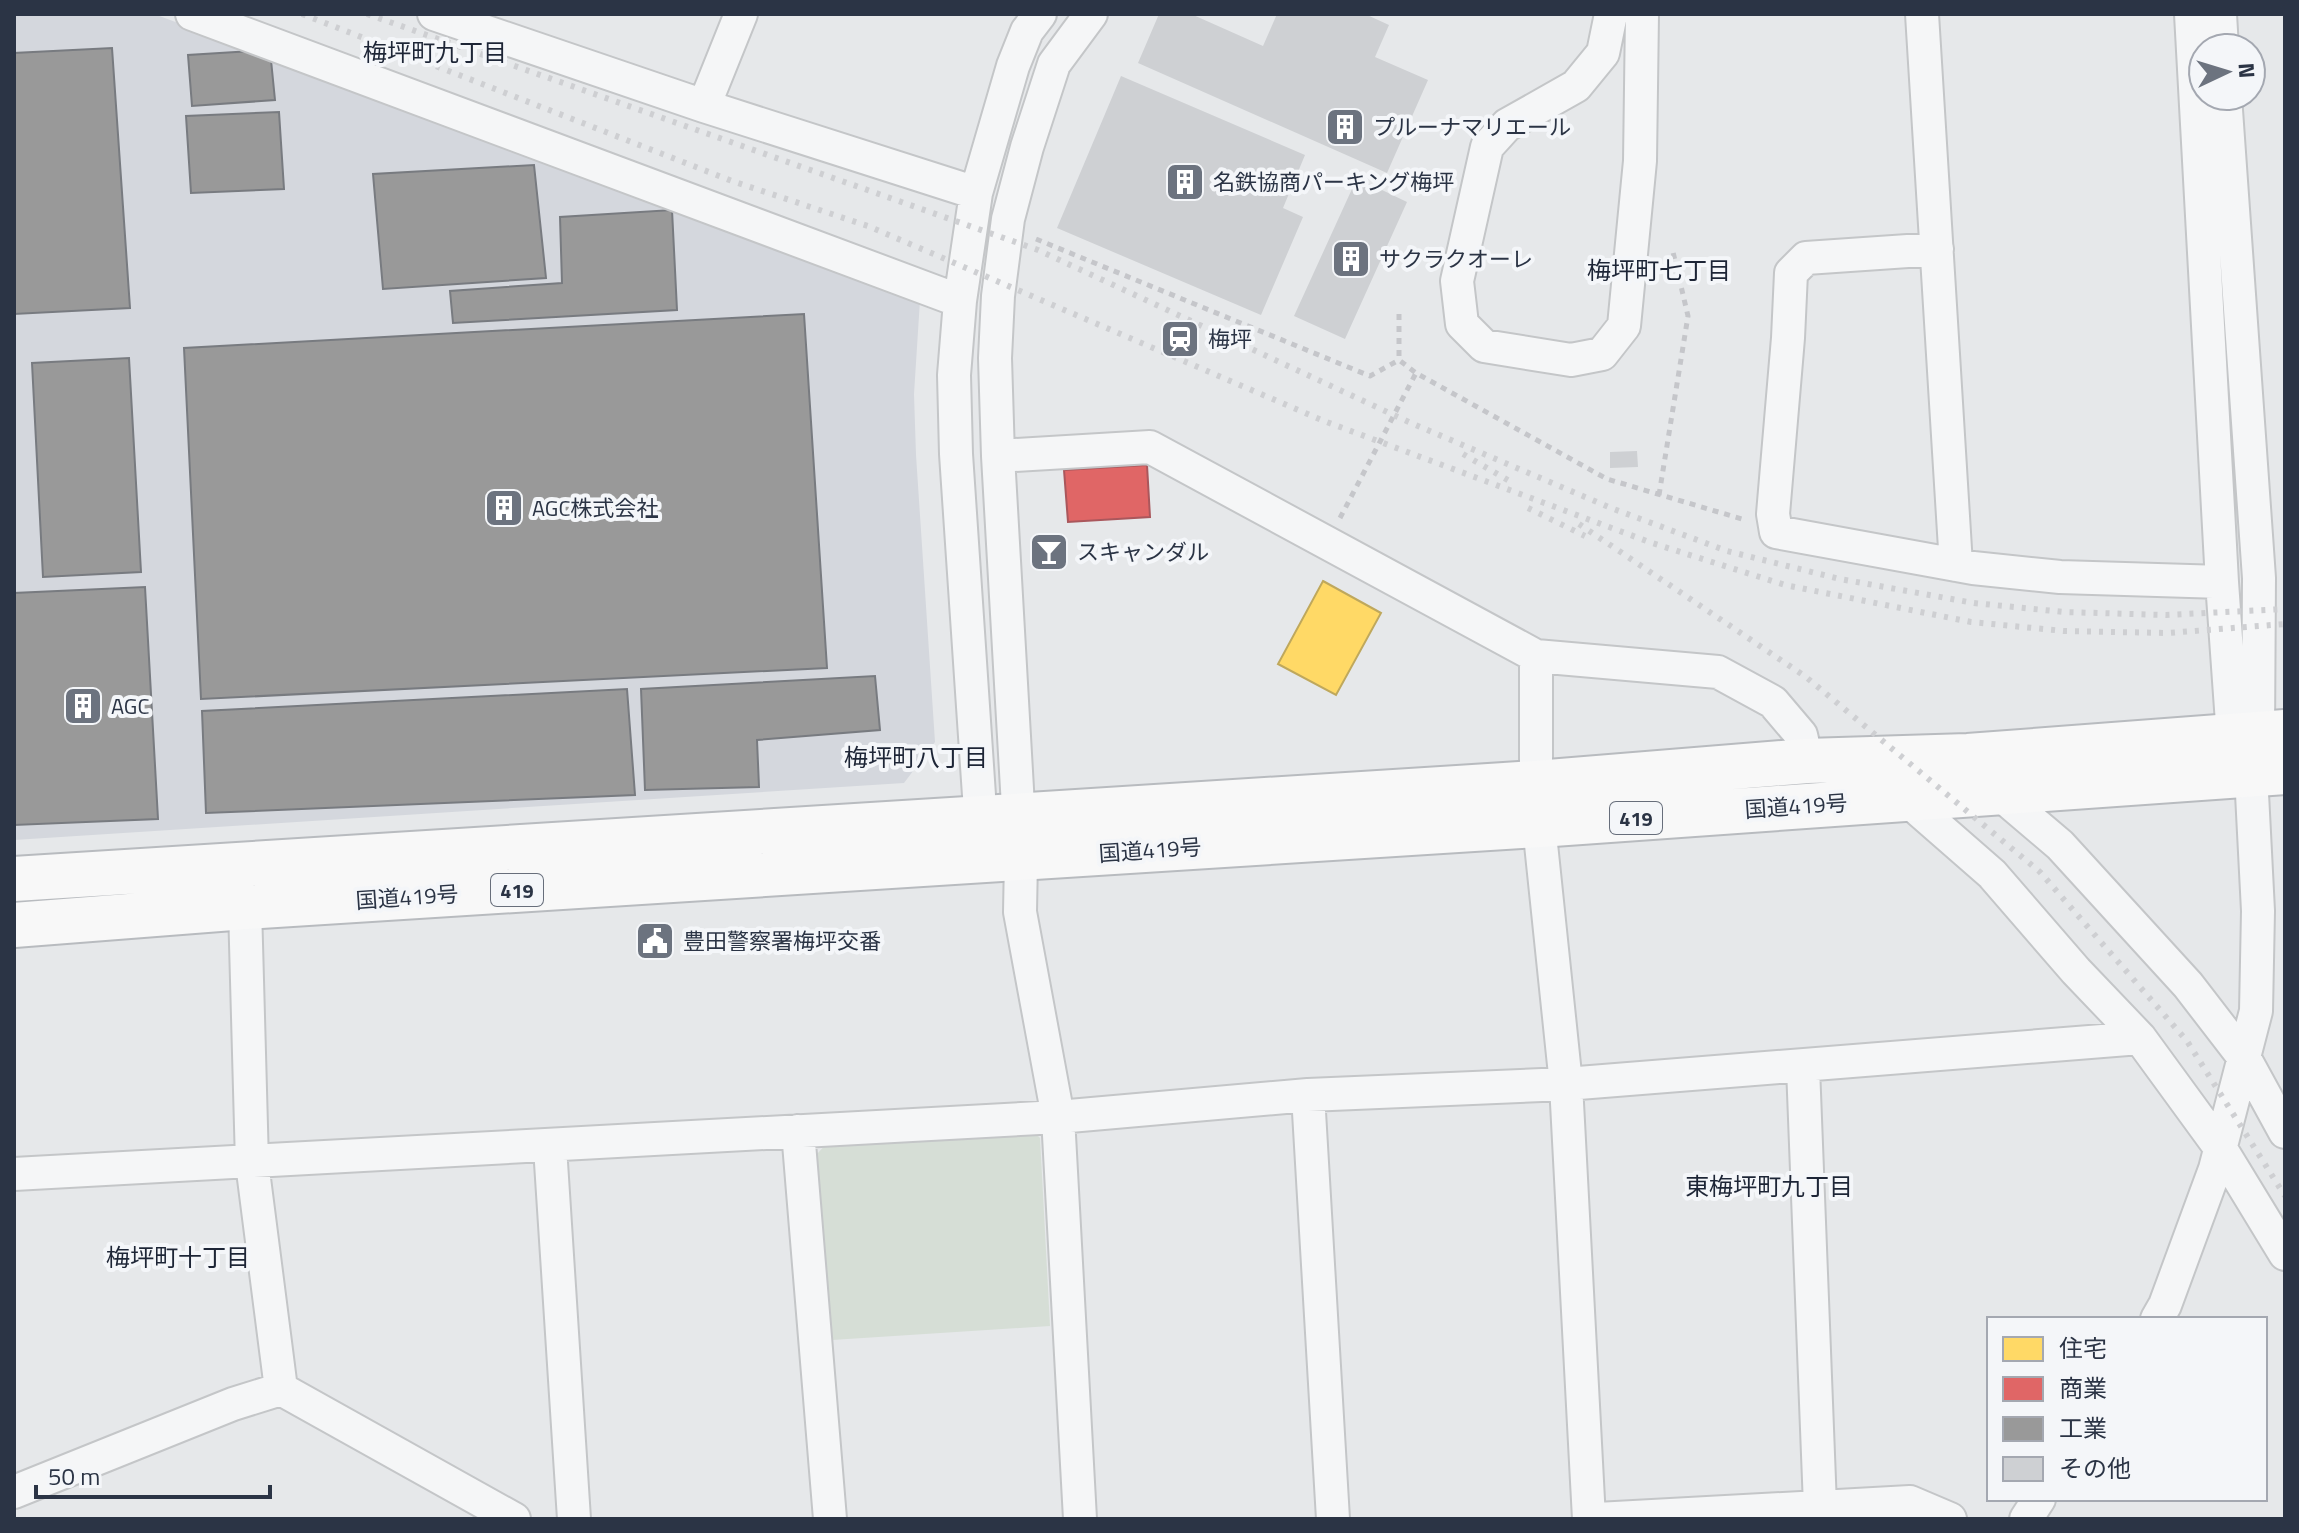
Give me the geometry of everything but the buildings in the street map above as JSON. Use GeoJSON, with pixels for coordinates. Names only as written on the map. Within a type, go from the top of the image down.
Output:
{"type":"FeatureCollection","features":[{"type":"Feature","properties":{"kind":"highway","name":"国道419号"},"geometry":{"type":"LineString","coordinates":[[14,879],[1536,783],[1807,761],[2262,750]]}},
{"type":"Feature","properties":{"kind":"highway","name":"国道419号"},"geometry":{"type":"LineString","coordinates":[[14,925],[245,907],[2000,794],[2262,750]]}},
{"type":"Feature","properties":{"kind":"street"},"geometry":{"type":"LineString","coordinates":[[192,14],[960,301]]}},
{"type":"Feature","properties":{"kind":"street"},"geometry":{"type":"LineString","coordinates":[[434,14],[704,106],[976,193]]}},
{"type":"Feature","properties":{"kind":"street"},"geometry":{"type":"LineString","coordinates":[[704,106],[741,14]]}},
{"type":"Feature","properties":{"kind":"street"},"geometry":{"type":"LineString","coordinates":[[1040,14],[1027,31],[1013,66],[976,193],[960,301],[954,375],[956,454],[1003,860],[1020,912],[1058,1117],[1080,1519]]}},
{"type":"Feature","properties":{"kind":"street"},"geometry":{"type":"LineString","coordinates":[[999,817],[995,358],[998,296],[1008,219],[1054,64],[1091,14]]}},
{"type":"Feature","properties":{"kind":"street"},"geometry":{"type":"LineString","coordinates":[[1611,14],[1603,53],[1576,86],[1507,125],[1487,147],[1457,281],[1462,324],[1484,346],[1571,360],[1602,354],[1624,326],[1640,161],[1642,14]]}},
{"type":"Feature","properties":{"kind":"street"},"geometry":{"type":"LineString","coordinates":[[1922,14],[1956,565]]}},
{"type":"Feature","properties":{"kind":"street"},"geometry":{"type":"LineString","coordinates":[[2191,14],[2222,582],[2262,750]]}},
{"type":"Feature","properties":{"kind":"street"},"geometry":{"type":"LineString","coordinates":[[2158,1317],[2221,1149],[2256,1011],[2272,911],[2262,750],[2272,576],[2227,112]]}},
{"type":"Feature","properties":{"kind":"street"},"geometry":{"type":"LineString","coordinates":[[1937,249],[1806,258],[1791,273],[1773,514],[1776,532],[1956,565],[2060,577],[2222,582]]}},
{"type":"Feature","properties":{"kind":"street"},"geometry":{"type":"LineString","coordinates":[[998,456],[1150,447],[1536,656],[1718,672],[1773,702],[1801,735],[1807,761]]}},
{"type":"Feature","properties":{"kind":"street"},"geometry":{"type":"LineString","coordinates":[[1536,656],[1536,783]]}},
{"type":"Feature","properties":{"kind":"street"},"geometry":{"type":"LineString","coordinates":[[2000,794],[2060,845],[2188,985],[2245,1059],[2285,1132]]}},
{"type":"Feature","properties":{"kind":"street"},"geometry":{"type":"LineString","coordinates":[[1905,798],[1992,874],[2076,971],[2140,1038],[2221,1149],[2285,1254]]}},
{"type":"Feature","properties":{"kind":"street"},"geometry":{"type":"LineString","coordinates":[[1539,825],[1566,1084],[1589,1519]]}},
{"type":"Feature","properties":{"kind":"street"},"geometry":{"type":"LineString","coordinates":[[245,907],[252,1163],[281,1389]]}},
{"type":"Feature","properties":{"kind":"street"},"geometry":{"type":"LineString","coordinates":[[14,1174],[1058,1117],[1308,1095],[1566,1084],[1803,1067],[2140,1038]]}},
{"type":"Feature","properties":{"kind":"street"},"geometry":{"type":"LineString","coordinates":[[1803,1067],[1820,1506]]}},
{"type":"Feature","properties":{"kind":"street"},"geometry":{"type":"LineString","coordinates":[[1308,1095],[1333,1519]]}},
{"type":"Feature","properties":{"kind":"street"},"geometry":{"type":"LineString","coordinates":[[798,1131],[830,1519]]}},
{"type":"Feature","properties":{"kind":"street"},"geometry":{"type":"LineString","coordinates":[[550,1147],[574,1519]]}},
{"type":"Feature","properties":{"kind":"street"},"geometry":{"type":"LineString","coordinates":[[14,1492],[233,1404],[281,1389],[514,1519]]}},
{"type":"Feature","properties":{"kind":"street"},"geometry":{"type":"LineString","coordinates":[[2026,1519],[2038,1501]]}},
{"type":"Feature","properties":{"kind":"street"},"geometry":{"type":"LineString","coordinates":[[1597,1519],[1910,1502],[1950,1519]]}},
{"type":"Feature","properties":{"kind":"path"},"geometry":{"type":"LineString","coordinates":[[1030,236],[1370,376],[1399,360]]}},
{"type":"Feature","properties":{"kind":"path"},"geometry":{"type":"LineString","coordinates":[[1659,495],[1688,316],[1673,252]]}},
{"type":"Feature","properties":{"kind":"path"},"geometry":{"type":"LineString","coordinates":[[1399,314],[1399,360]]}},
{"type":"Feature","properties":{"kind":"path"},"geometry":{"type":"LineString","coordinates":[[1399,360],[1416,373],[1607,479],[1735,518],[1775,524]]}},
{"type":"Feature","properties":{"kind":"path"},"geometry":{"type":"LineString","coordinates":[[1327,543],[1416,373]]}},
{"type":"Feature","properties":{"kind":"shaded area"},"geometry":{"type":"Polygon","coordinates":[[[14,14],[154,14],[920,300],[914,394],[916,455],[935,742],[904,783],[14,840],[14,14]]]}},
{"type":"Feature","properties":{"kind":"shaded area"},"geometry":{"type":"Polygon","coordinates":[[[1031,1129],[1040,1138],[1050,1326],[832,1340],[817,1154],[829,1141],[1031,1129]]]}},
{"type":"Feature","properties":{"kind":"railway"},"geometry":{"type":"LineString","coordinates":[[302,14],[732,181],[868,226],[1324,421],[1652,543],[1785,585],[1971,622],[2064,631],[2168,633],[2285,624]]}},
{"type":"Feature","properties":{"kind":"railway"},"geometry":{"type":"LineString","coordinates":[[367,14],[1038,250],[1411,423],[1611,508],[1727,551],[1840,579],[1974,603],[2064,612],[2166,615],[2285,609]]}},
{"type":"Feature","properties":{"kind":"railway"},"geometry":{"type":"LineString","coordinates":[[1463,454],[1511,482]]}},
{"type":"Feature","properties":{"kind":"railway"},"geometry":{"type":"LineString","coordinates":[[1528,508],[1585,536]]}},
{"type":"Feature","properties":{"kind":"railway"},"geometry":{"type":"LineString","coordinates":[[1579,524],[1806,677],[2040,872],[2187,1041],[2285,1196]]}},
{"type":"Feature","properties":{"kind":"place","name":"プルーナマリエール"},"geometry":{"type":"Point","coordinates":[1345,127]}},
{"type":"Feature","properties":{"kind":"place","name":"名鉄協商パーキング梅坪"},"geometry":{"type":"Point","coordinates":[1185,182]}},
{"type":"Feature","properties":{"kind":"place","name":"サクラクオーレ"},"geometry":{"type":"Point","coordinates":[1351,259]}},
{"type":"Feature","properties":{"kind":"place","name":"梅坪"},"geometry":{"type":"Point","coordinates":[1180,339]}},
{"type":"Feature","properties":{"kind":"place","name":"AGC株式会社"},"geometry":{"type":"Point","coordinates":[504,508]}},
{"type":"Feature","properties":{"kind":"place","name":"スキャンダル"},"geometry":{"type":"Point","coordinates":[1049,552]}},
{"type":"Feature","properties":{"kind":"place","name":"AGC"},"geometry":{"type":"Point","coordinates":[83,706]}},
{"type":"Feature","properties":{"kind":"place","name":"豊田警察署梅坪交番"},"geometry":{"type":"Point","coordinates":[655,941]}},
{"type":"Feature","properties":{"kind":"district","name":"梅坪町九丁目"},"geometry":{"type":"Point","coordinates":[435,52]}},
{"type":"Feature","properties":{"kind":"district","name":"梅坪町七丁目"},"geometry":{"type":"Point","coordinates":[1659,270]}},
{"type":"Feature","properties":{"kind":"district","name":"梅坪町八丁目"},"geometry":{"type":"Point","coordinates":[916,757]}},
{"type":"Feature","properties":{"kind":"district","name":"東梅坪町九丁目"},"geometry":{"type":"Point","coordinates":[1769,1186]}},
{"type":"Feature","properties":{"kind":"district","name":"梅坪町十丁目"},"geometry":{"type":"Point","coordinates":[178,1257]}}]}
